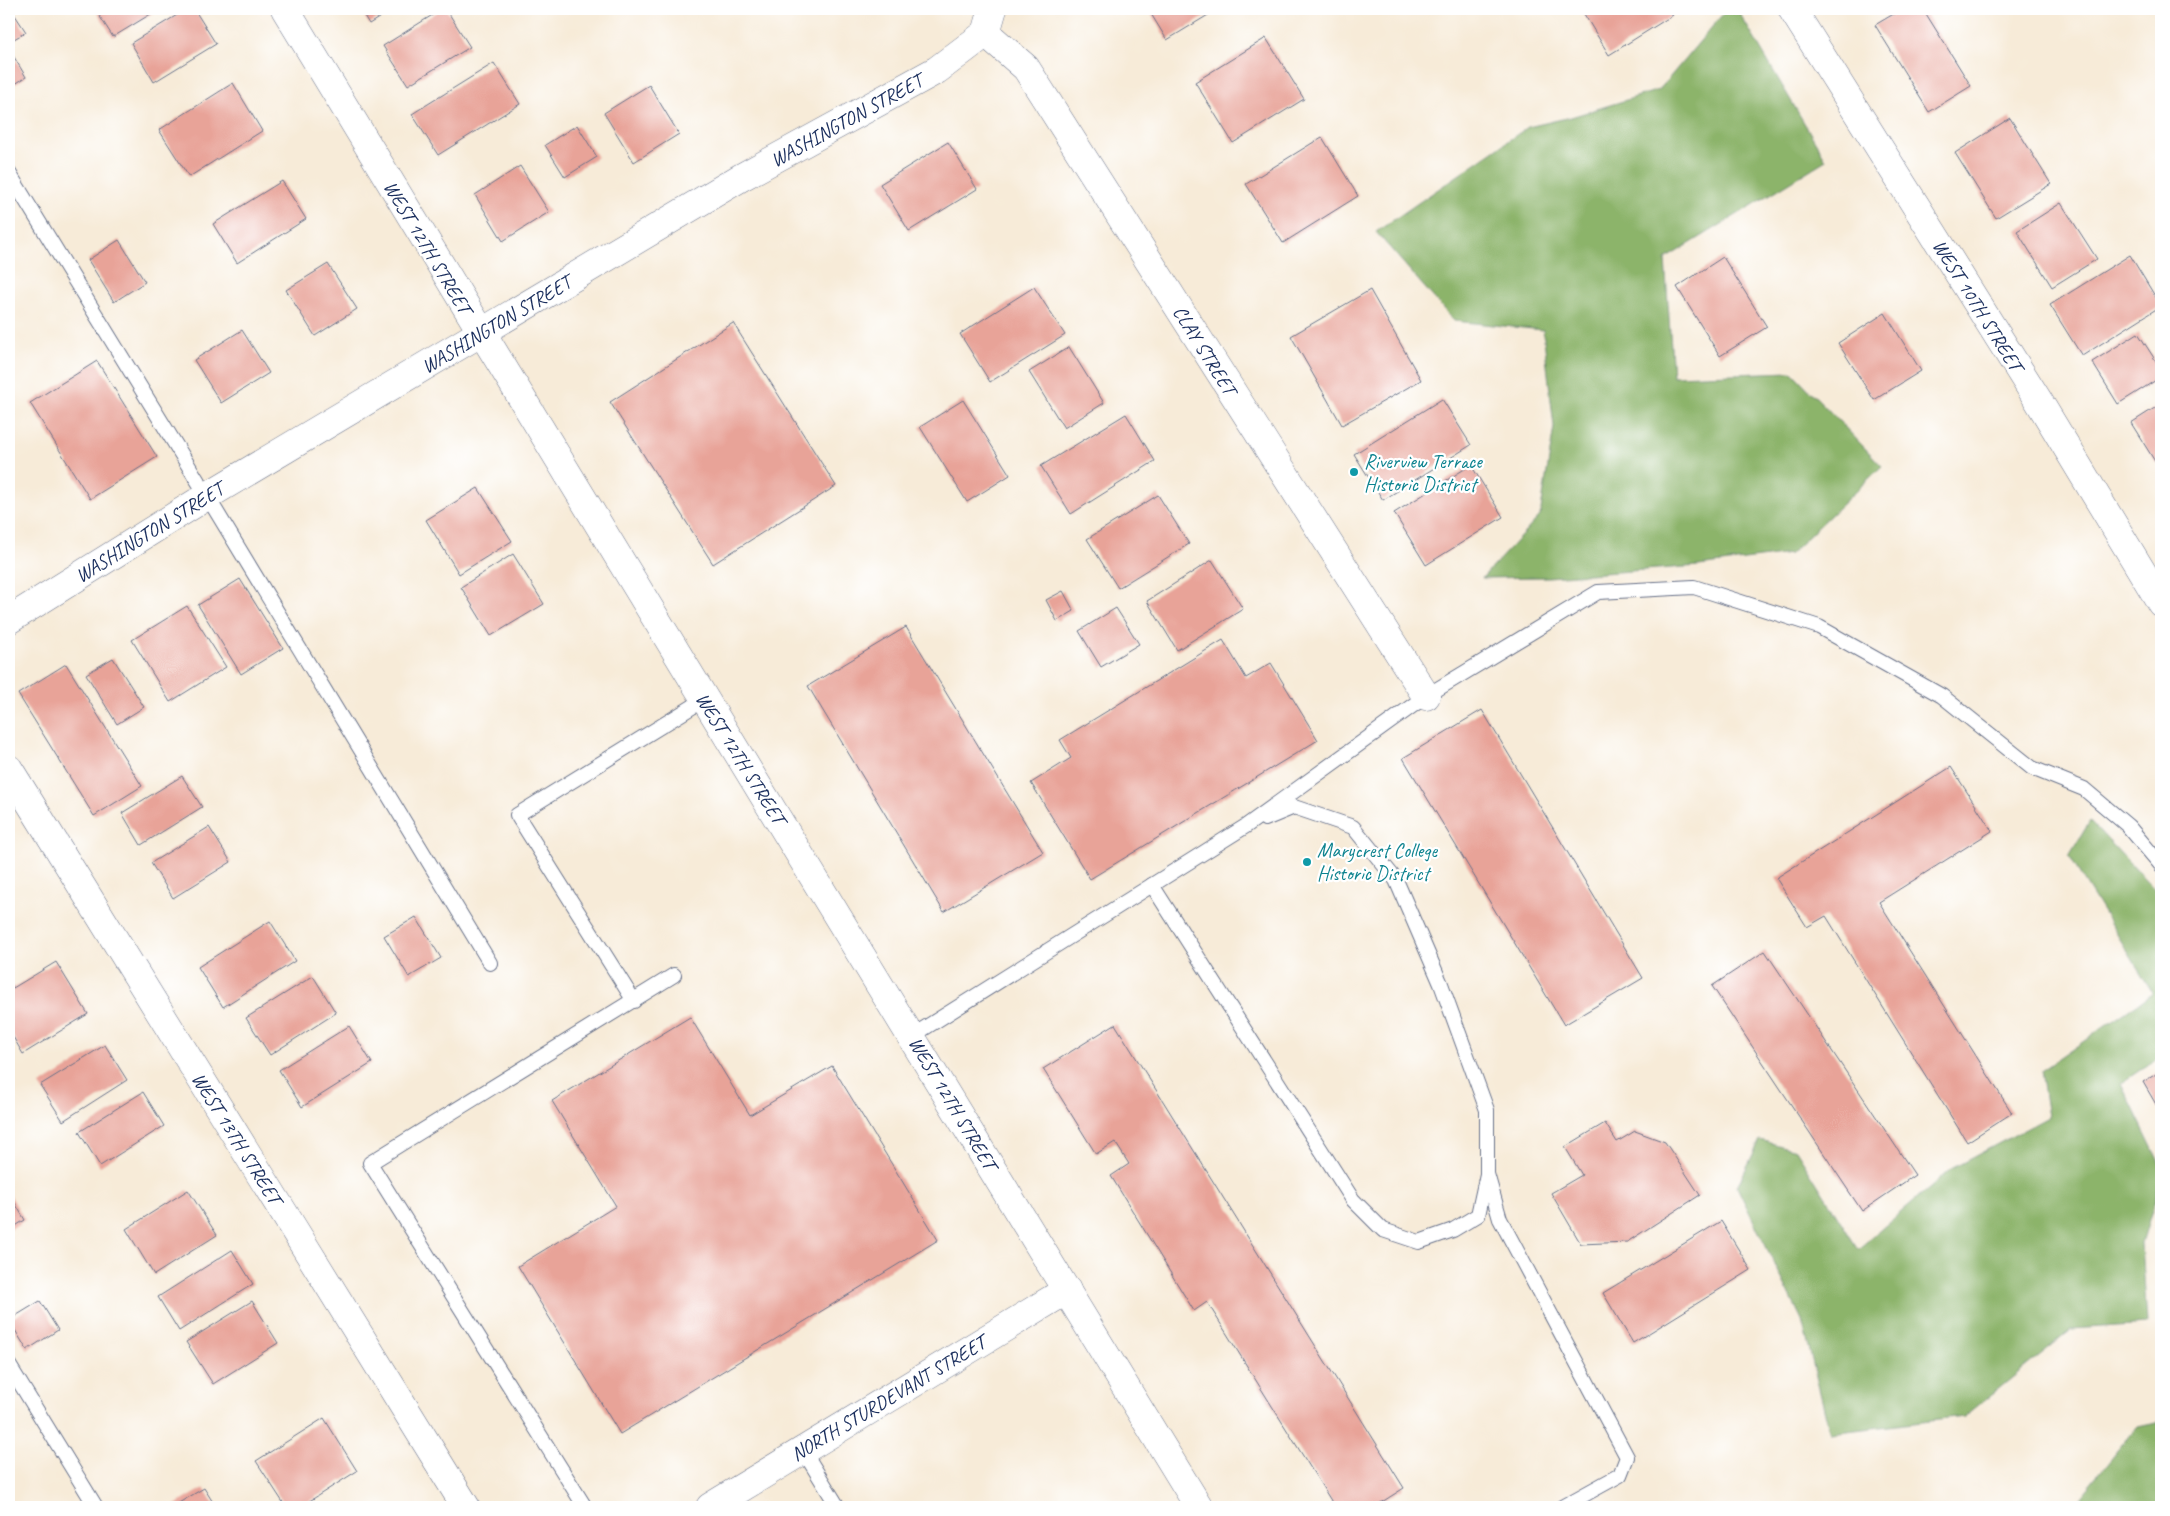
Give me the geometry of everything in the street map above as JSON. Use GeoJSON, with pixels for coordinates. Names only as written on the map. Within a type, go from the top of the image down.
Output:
{"type":"FeatureCollection","features":[{"type":"Feature","properties":{"kind":"street","name":"WEST 12TH STREET"},"geometry":{"type":"LineString","coordinates":[[285,9],[480,334],[1199,1507]]}},
{"type":"Feature","properties":{"kind":"street","name":"WEST 10TH STREET"},"geometry":{"type":"LineString","coordinates":[[1792,9],[2038,400],[2161,603]]}},
{"type":"Feature","properties":{"kind":"street","name":"WASHINGTON STREET"},"geometry":{"type":"LineString","coordinates":[[9,620],[207,496],[740,178],[937,70],[990,21]]}},
{"type":"Feature","properties":{"kind":"street","name":"CLAY STREET"},"geometry":{"type":"LineString","coordinates":[[990,21],[1026,68],[1426,696]]}},
{"type":"Feature","properties":{"kind":"street","name":"WEST 13TH STREET"},"geometry":{"type":"LineString","coordinates":[[9,768],[466,1507]]}},
{"type":"Feature","properties":{"kind":"street","name":"NORTH STURDEVANT STREET"},"geometry":{"type":"LineString","coordinates":[[710,1507],[1067,1290]]}},
{"type":"Feature","properties":{"kind":"lane"},"geometry":{"type":"LineString","coordinates":[[9,172],[490,963]]}},
{"type":"Feature","properties":{"kind":"lane"},"geometry":{"type":"LineString","coordinates":[[912,1036],[1246,826],[1426,696],[1598,592],[1694,587],[1819,627],[1942,696],[2032,768],[2084,789],[2128,826],[2161,865]]}},
{"type":"Feature","properties":{"kind":"lane"},"geometry":{"type":"LineString","coordinates":[[634,1001],[517,815],[704,699]]}},
{"type":"Feature","properties":{"kind":"lane"},"geometry":{"type":"LineString","coordinates":[[1152,885],[1353,1200],[1383,1230],[1419,1242],[1453,1230],[1478,1215],[1486,1174],[1487,1110],[1441,984],[1396,880],[1352,827],[1294,807],[1246,826]]}},
{"type":"Feature","properties":{"kind":"lane"},"geometry":{"type":"LineString","coordinates":[[586,1507],[370,1163],[634,1001],[674,974]]}},
{"type":"Feature","properties":{"kind":"lane"},"geometry":{"type":"LineString","coordinates":[[1486,1174],[1500,1219],[1627,1457],[1620,1474],[1562,1507]]}},
{"type":"Feature","properties":{"kind":"lane"},"geometry":{"type":"LineString","coordinates":[[9,1365],[96,1507]]}},
{"type":"Feature","properties":{"kind":"lane"},"geometry":{"type":"LineString","coordinates":[[803,1450],[838,1507]]}},
{"type":"Feature","properties":{"kind":"green space"},"geometry":{"type":"Polygon","coordinates":[[[1727,9],[1737,9],[1826,160],[1665,259],[1673,376],[1792,372],[1882,466],[1790,554],[1699,566],[1548,577],[1482,578],[1540,516],[1554,427],[1543,330],[1454,321],[1376,232],[1528,127],[1571,117],[1659,90],[1727,9]]]}},
{"type":"Feature","properties":{"kind":"green space"},"geometry":{"type":"Polygon","coordinates":[[[2090,821],[2161,896],[2161,1056],[2121,1083],[2161,1166],[2161,1180],[2142,1243],[2147,1324],[2072,1329],[1964,1417],[1830,1433],[1802,1320],[1737,1187],[1760,1140],[1796,1150],[1858,1249],[1951,1169],[2048,1117],[2041,1071],[2153,993],[2069,856],[2090,821]]]}},
{"type":"Feature","properties":{"kind":"green space"},"geometry":{"type":"Polygon","coordinates":[[[2161,1421],[2161,1507],[2072,1507],[2138,1426],[2161,1421]]]}},
{"type":"Feature","properties":{"kind":"building"},"geometry":{"type":"Polygon","coordinates":[[[9,9],[11,9],[26,32],[9,42],[9,9]]]}},
{"type":"Feature","properties":{"kind":"building"},"geometry":{"type":"Polygon","coordinates":[[[95,9],[159,9],[113,37],[95,9]]]}},
{"type":"Feature","properties":{"kind":"building"},"geometry":{"type":"Polygon","coordinates":[[[187,9],[194,9],[216,44],[154,82],[131,43],[187,9]]]}},
{"type":"Feature","properties":{"kind":"building"},"geometry":{"type":"Polygon","coordinates":[[[360,9],[393,9],[369,24],[360,9]]]}},
{"type":"Feature","properties":{"kind":"building"},"geometry":{"type":"Polygon","coordinates":[[[442,9],[446,9],[470,47],[408,85],[383,46],[442,9]]]}},
{"type":"Feature","properties":{"kind":"building"},"geometry":{"type":"Polygon","coordinates":[[[1148,9],[1218,9],[1167,40],[1148,9]]]}},
{"type":"Feature","properties":{"kind":"building"},"geometry":{"type":"Polygon","coordinates":[[[1581,9],[1669,9],[1673,15],[1609,55],[1581,9]]]}},
{"type":"Feature","properties":{"kind":"building"},"geometry":{"type":"Polygon","coordinates":[[[1902,9],[1923,9],[1971,86],[1929,112],[1875,25],[1902,9]]]}},
{"type":"Feature","properties":{"kind":"building"},"geometry":{"type":"Polygon","coordinates":[[[1266,38],[1304,99],[1233,143],[1195,82],[1266,38]]]}},
{"type":"Feature","properties":{"kind":"building"},"geometry":{"type":"Polygon","coordinates":[[[11,52],[26,77],[9,88],[9,54],[11,52]]]}},
{"type":"Feature","properties":{"kind":"building"},"geometry":{"type":"Polygon","coordinates":[[[494,63],[520,104],[438,155],[412,114],[494,63]]]}},
{"type":"Feature","properties":{"kind":"building"},"geometry":{"type":"Polygon","coordinates":[[[233,83],[262,131],[189,177],[159,130],[233,83]]]}},
{"type":"Feature","properties":{"kind":"building"},"geometry":{"type":"Polygon","coordinates":[[[649,85],[679,134],[634,162],[604,113],[649,85]]]}},
{"type":"Feature","properties":{"kind":"building"},"geometry":{"type":"Polygon","coordinates":[[[2010,118],[2051,184],[1996,218],[1955,153],[2010,118]]]}},
{"type":"Feature","properties":{"kind":"building"},"geometry":{"type":"Polygon","coordinates":[[[577,125],[597,157],[565,177],[545,145],[577,125]]]}},
{"type":"Feature","properties":{"kind":"building"},"geometry":{"type":"Polygon","coordinates":[[[1322,137],[1358,196],[1283,243],[1246,184],[1322,137]]]}},
{"type":"Feature","properties":{"kind":"building"},"geometry":{"type":"Polygon","coordinates":[[[948,142],[977,189],[909,231],[880,184],[948,142]]]}},
{"type":"Feature","properties":{"kind":"building"},"geometry":{"type":"Polygon","coordinates":[[[520,166],[549,212],[503,241],[475,195],[520,166]]]}},
{"type":"Feature","properties":{"kind":"building"},"geometry":{"type":"Polygon","coordinates":[[[282,181],[306,219],[237,263],[213,224],[282,181]]]}},
{"type":"Feature","properties":{"kind":"building"},"geometry":{"type":"Polygon","coordinates":[[[2061,203],[2097,259],[2052,287],[2017,231],[2061,203]]]}},
{"type":"Feature","properties":{"kind":"building"},"geometry":{"type":"Polygon","coordinates":[[[119,240],[145,282],[114,302],[88,260],[119,240]]]}},
{"type":"Feature","properties":{"kind":"building"},"geometry":{"type":"Polygon","coordinates":[[[2130,255],[2161,306],[2082,356],[2050,305],[2130,255]]]}},
{"type":"Feature","properties":{"kind":"building"},"geometry":{"type":"Polygon","coordinates":[[[1723,257],[1767,327],[1720,356],[1677,287],[1723,257]]]}},
{"type":"Feature","properties":{"kind":"building"},"geometry":{"type":"Polygon","coordinates":[[[328,264],[357,309],[315,336],[286,290],[328,264]]]}},
{"type":"Feature","properties":{"kind":"building"},"geometry":{"type":"Polygon","coordinates":[[[1034,287],[1065,335],[990,382],[960,334],[1034,287]]]}},
{"type":"Feature","properties":{"kind":"building"},"geometry":{"type":"Polygon","coordinates":[[[1370,290],[1421,380],[1342,425],[1291,336],[1370,290]]]}},
{"type":"Feature","properties":{"kind":"building"},"geometry":{"type":"Polygon","coordinates":[[[1885,313],[1921,371],[1874,400],[1838,343],[1885,313]]]}},
{"type":"Feature","properties":{"kind":"building"},"geometry":{"type":"Polygon","coordinates":[[[733,323],[836,486],[713,564],[610,402],[733,323]]]}},
{"type":"Feature","properties":{"kind":"building"},"geometry":{"type":"Polygon","coordinates":[[[242,330],[269,373],[221,403],[194,360],[242,330]]]}},
{"type":"Feature","properties":{"kind":"building"},"geometry":{"type":"Polygon","coordinates":[[[2138,333],[2161,369],[2161,377],[2118,404],[2092,362],[2138,333]]]}},
{"type":"Feature","properties":{"kind":"building"},"geometry":{"type":"Polygon","coordinates":[[[1069,347],[1104,403],[1064,428],[1029,372],[1069,347]]]}},
{"type":"Feature","properties":{"kind":"building"},"geometry":{"type":"Polygon","coordinates":[[[97,361],[157,457],[90,499],[30,403],[97,361]]]}},
{"type":"Feature","properties":{"kind":"building"},"geometry":{"type":"Polygon","coordinates":[[[1442,399],[1471,445],[1383,500],[1354,454],[1442,399]]]}},
{"type":"Feature","properties":{"kind":"building"},"geometry":{"type":"Polygon","coordinates":[[[963,400],[1010,475],[967,502],[920,427],[963,400]]]}},
{"type":"Feature","properties":{"kind":"building"},"geometry":{"type":"Polygon","coordinates":[[[2161,404],[2161,460],[2156,463],[2131,423],[2161,404]]]}},
{"type":"Feature","properties":{"kind":"building"},"geometry":{"type":"Polygon","coordinates":[[[1126,414],[1155,461],[1071,514],[1041,466],[1126,414]]]}},
{"type":"Feature","properties":{"kind":"building"},"geometry":{"type":"Polygon","coordinates":[[[1471,465],[1503,517],[1426,565],[1394,513],[1471,465]]]}},
{"type":"Feature","properties":{"kind":"building"},"geometry":{"type":"Polygon","coordinates":[[[478,488],[512,541],[459,574],[426,520],[478,488]]]}},
{"type":"Feature","properties":{"kind":"building"},"geometry":{"type":"Polygon","coordinates":[[[1158,495],[1189,544],[1118,588],[1087,539],[1158,495]]]}},
{"type":"Feature","properties":{"kind":"building"},"geometry":{"type":"Polygon","coordinates":[[[513,554],[544,604],[491,636],[461,587],[513,554]]]}},
{"type":"Feature","properties":{"kind":"building"},"geometry":{"type":"Polygon","coordinates":[[[1212,560],[1243,609],[1177,650],[1147,601],[1212,560]]]}},
{"type":"Feature","properties":{"kind":"building"},"geometry":{"type":"Polygon","coordinates":[[[240,579],[283,648],[241,674],[198,605],[240,579]]]}},
{"type":"Feature","properties":{"kind":"building"},"geometry":{"type":"Polygon","coordinates":[[[1063,591],[1074,611],[1057,621],[1046,600],[1063,591]]]}},
{"type":"Feature","properties":{"kind":"building"},"geometry":{"type":"Polygon","coordinates":[[[187,606],[226,667],[170,702],[132,640],[187,606]]]}},
{"type":"Feature","properties":{"kind":"building"},"geometry":{"type":"Polygon","coordinates":[[[1116,608],[1139,644],[1101,667],[1079,631],[1116,608]]]}},
{"type":"Feature","properties":{"kind":"building"},"geometry":{"type":"Polygon","coordinates":[[[906,627],[1043,852],[944,912],[808,686],[906,627]]]}},
{"type":"Feature","properties":{"kind":"building"},"geometry":{"type":"Polygon","coordinates":[[[1223,640],[1246,678],[1271,663],[1318,740],[1090,879],[1031,783],[1071,758],[1060,740],[1223,640]]]}},
{"type":"Feature","properties":{"kind":"building"},"geometry":{"type":"Polygon","coordinates":[[[113,658],[144,707],[117,724],[86,674],[113,658]]]}},
{"type":"Feature","properties":{"kind":"building"},"geometry":{"type":"Polygon","coordinates":[[[66,664],[142,786],[94,816],[18,694],[66,664]]]}},
{"type":"Feature","properties":{"kind":"building"},"geometry":{"type":"Polygon","coordinates":[[[1482,710],[1643,978],[1564,1025],[1403,758],[1482,710]]]}},
{"type":"Feature","properties":{"kind":"building"},"geometry":{"type":"Polygon","coordinates":[[[1951,767],[1992,831],[1879,902],[2012,1113],[1967,1142],[1826,916],[1807,927],[1776,878],[1951,767]]]}},
{"type":"Feature","properties":{"kind":"building"},"geometry":{"type":"Polygon","coordinates":[[[182,776],[202,807],[141,845],[122,813],[182,776]]]}},
{"type":"Feature","properties":{"kind":"building"},"geometry":{"type":"Polygon","coordinates":[[[209,827],[231,862],[173,898],[151,863],[209,827]]]}},
{"type":"Feature","properties":{"kind":"building"},"geometry":{"type":"Polygon","coordinates":[[[416,917],[441,958],[409,977],[384,936],[416,917]]]}},
{"type":"Feature","properties":{"kind":"building"},"geometry":{"type":"Polygon","coordinates":[[[270,921],[295,961],[223,1007],[198,967],[270,921]]]}},
{"type":"Feature","properties":{"kind":"building"},"geometry":{"type":"Polygon","coordinates":[[[1765,951],[1915,1175],[1862,1211],[1712,986],[1765,951]]]}},
{"type":"Feature","properties":{"kind":"building"},"geometry":{"type":"Polygon","coordinates":[[[56,962],[88,1014],[23,1054],[9,1030],[9,980],[13,988],[56,962]]]}},
{"type":"Feature","properties":{"kind":"building"},"geometry":{"type":"Polygon","coordinates":[[[313,976],[336,1013],[270,1055],[246,1018],[313,976]]]}},
{"type":"Feature","properties":{"kind":"building"},"geometry":{"type":"Polygon","coordinates":[[[690,1017],[750,1115],[832,1066],[938,1240],[620,1434],[518,1266],[616,1206],[552,1101],[690,1017]]]}},
{"type":"Feature","properties":{"kind":"building"},"geometry":{"type":"Polygon","coordinates":[[[1115,1024],[1404,1488],[1374,1507],[1335,1507],[1207,1302],[1194,1311],[1111,1176],[1129,1164],[1115,1142],[1096,1154],[1043,1069],[1115,1024]]]}},
{"type":"Feature","properties":{"kind":"building"},"geometry":{"type":"Polygon","coordinates":[[[349,1026],[372,1063],[302,1107],[279,1070],[349,1026]]]}},
{"type":"Feature","properties":{"kind":"building"},"geometry":{"type":"Polygon","coordinates":[[[105,1045],[127,1080],[63,1121],[40,1085],[105,1045]]]}},
{"type":"Feature","properties":{"kind":"building"},"geometry":{"type":"Polygon","coordinates":[[[2161,1071],[2161,1113],[2143,1082],[2161,1071]]]}},
{"type":"Feature","properties":{"kind":"building"},"geometry":{"type":"Polygon","coordinates":[[[143,1092],[164,1126],[100,1166],[79,1132],[143,1092]]]}},
{"type":"Feature","properties":{"kind":"building"},"geometry":{"type":"Polygon","coordinates":[[[1605,1123],[1617,1142],[1635,1131],[1665,1142],[1700,1195],[1627,1242],[1581,1244],[1551,1193],[1582,1175],[1565,1147],[1605,1123]]]}},
{"type":"Feature","properties":{"kind":"building"},"geometry":{"type":"Polygon","coordinates":[[[188,1190],[217,1235],[154,1275],[126,1229],[188,1190]]]}},
{"type":"Feature","properties":{"kind":"building"},"geometry":{"type":"Polygon","coordinates":[[[9,1193],[25,1220],[9,1230],[9,1193]]]}},
{"type":"Feature","properties":{"kind":"building"},"geometry":{"type":"Polygon","coordinates":[[[1721,1221],[1751,1270],[1633,1343],[1603,1293],[1721,1221]]]}},
{"type":"Feature","properties":{"kind":"building"},"geometry":{"type":"Polygon","coordinates":[[[232,1250],[253,1284],[179,1331],[158,1297],[232,1250]]]}},
{"type":"Feature","properties":{"kind":"building"},"geometry":{"type":"Polygon","coordinates":[[[40,1301],[58,1330],[27,1350],[9,1320],[40,1301]]]}},
{"type":"Feature","properties":{"kind":"building"},"geometry":{"type":"Polygon","coordinates":[[[252,1301],[278,1343],[213,1384],[186,1342],[252,1301]]]}},
{"type":"Feature","properties":{"kind":"building"},"geometry":{"type":"Polygon","coordinates":[[[324,1418],[357,1471],[300,1507],[286,1507],[256,1461],[324,1418]]]}},
{"type":"Feature","properties":{"kind":"building"},"geometry":{"type":"Polygon","coordinates":[[[204,1488],[216,1507],[172,1507],[204,1488]]]}},
{"type":"Feature","properties":{"kind":"place","name":"Riverview Terrace Historic District"},"geometry":{"type":"Point","coordinates":[1354,472]}},
{"type":"Feature","properties":{"kind":"place","name":"Marycrest College Historic District"},"geometry":{"type":"Point","coordinates":[1307,862]}}]}
